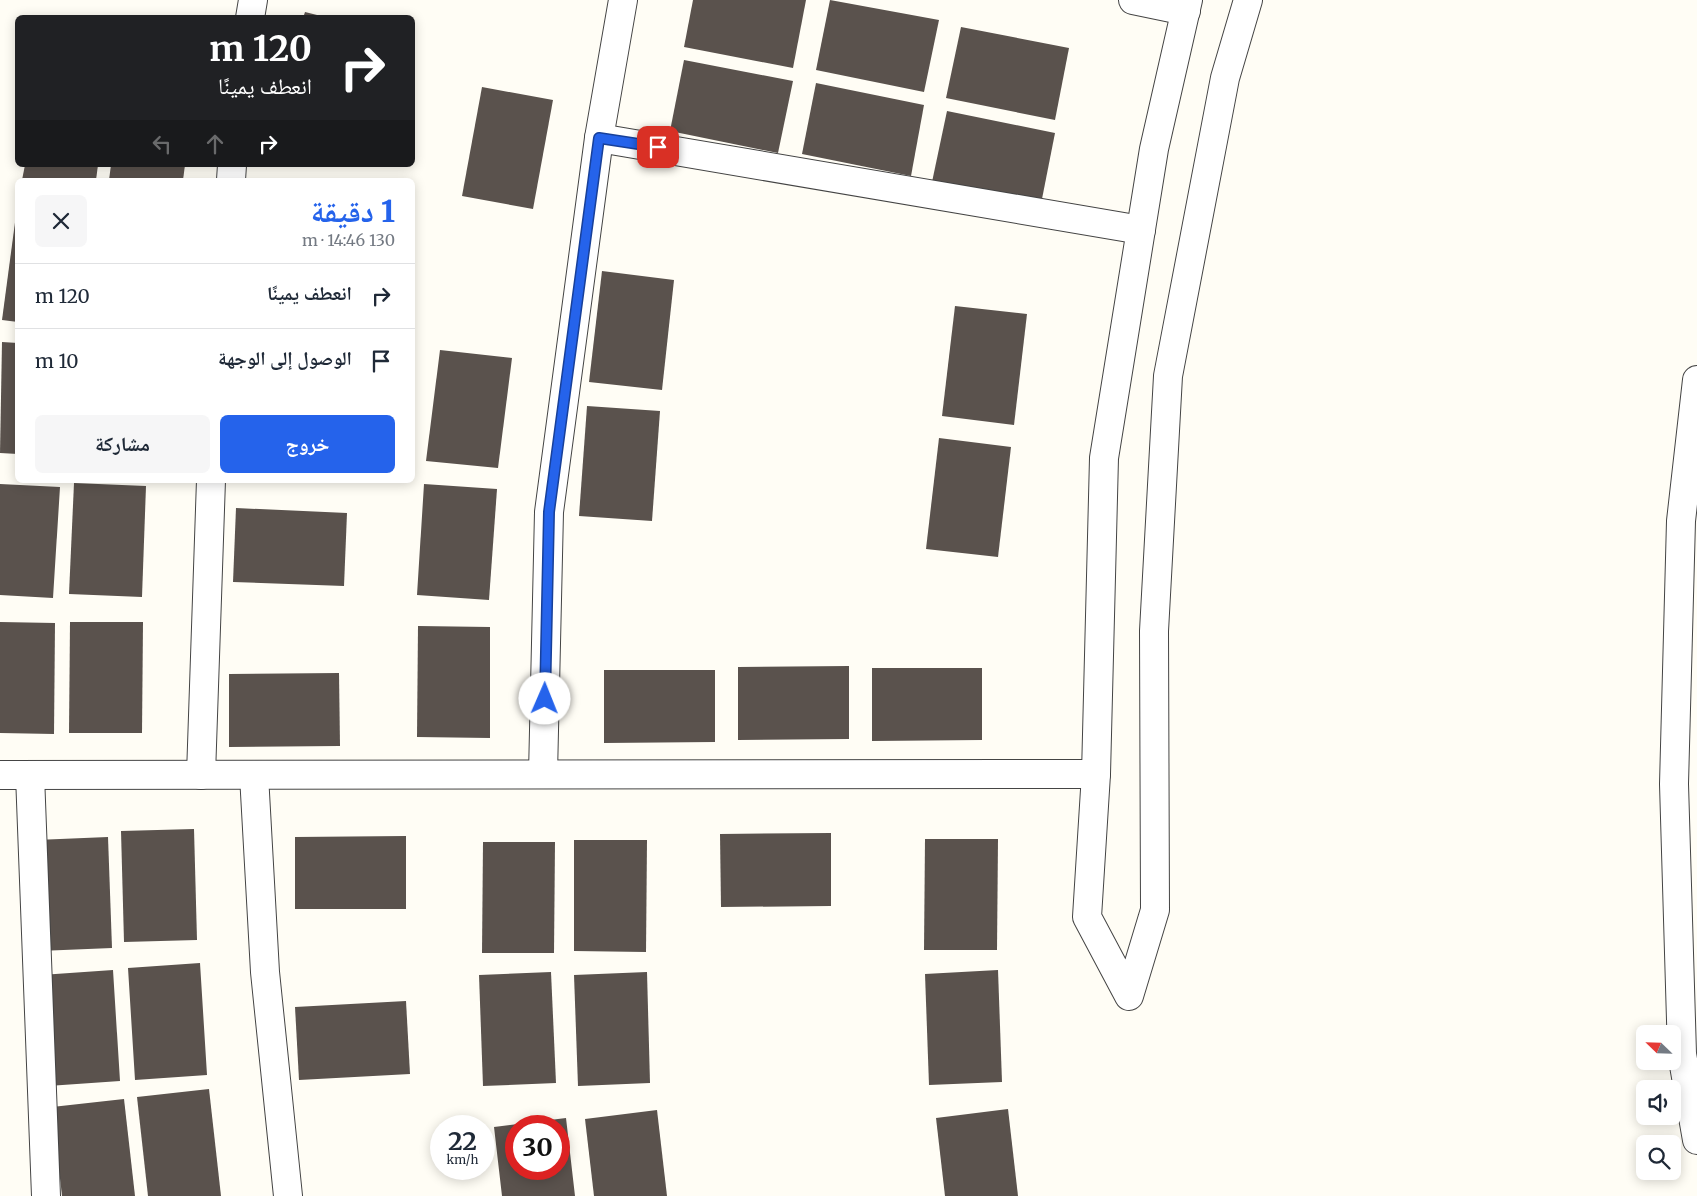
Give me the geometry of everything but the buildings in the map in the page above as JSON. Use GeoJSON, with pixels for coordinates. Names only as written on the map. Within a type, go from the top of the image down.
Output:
{"type":"FeatureCollection","features":[{"type":"Feature","properties":{"kind":"street"},"geometry":{"type":"LineString","coordinates":[[250,15],[253,0]]}},
{"type":"Feature","properties":{"kind":"street"},"geometry":{"type":"LineString","coordinates":[[1133,0],[1187,5],[1154,149],[1104,458],[1096,774],[1088,917],[1129,996],[1155,910],[1154,631],[1168,376],[1225,78],[1248,0]]}},
{"type":"Feature","properties":{"kind":"street"},"geometry":{"type":"LineString","coordinates":[[543,774],[549,512],[619,1]]}},
{"type":"Feature","properties":{"kind":"street"},"geometry":{"type":"LineString","coordinates":[[599,138],[1141,230]]}},
{"type":"Feature","properties":{"kind":"street"},"geometry":{"type":"LineString","coordinates":[[1697,380],[1681,521],[1674,784],[1682,1054],[1697,1140]]}},
{"type":"Feature","properties":{"kind":"street"},"geometry":{"type":"LineString","coordinates":[[200,775],[211,483]]}},
{"type":"Feature","properties":{"kind":"street"},"geometry":{"type":"LineString","coordinates":[[0,775],[1096,774]]}},
{"type":"Feature","properties":{"kind":"street"},"geometry":{"type":"LineString","coordinates":[[30,775],[46,1196]]}},
{"type":"Feature","properties":{"kind":"street"},"geometry":{"type":"LineString","coordinates":[[254,775],[265,972],[288,1196]]}},
{"type":"Feature","properties":{"kind":"route"},"geometry":{"type":"LineString","coordinates":[[545,699],[549,512],[599,138],[658,147]]}}]}
